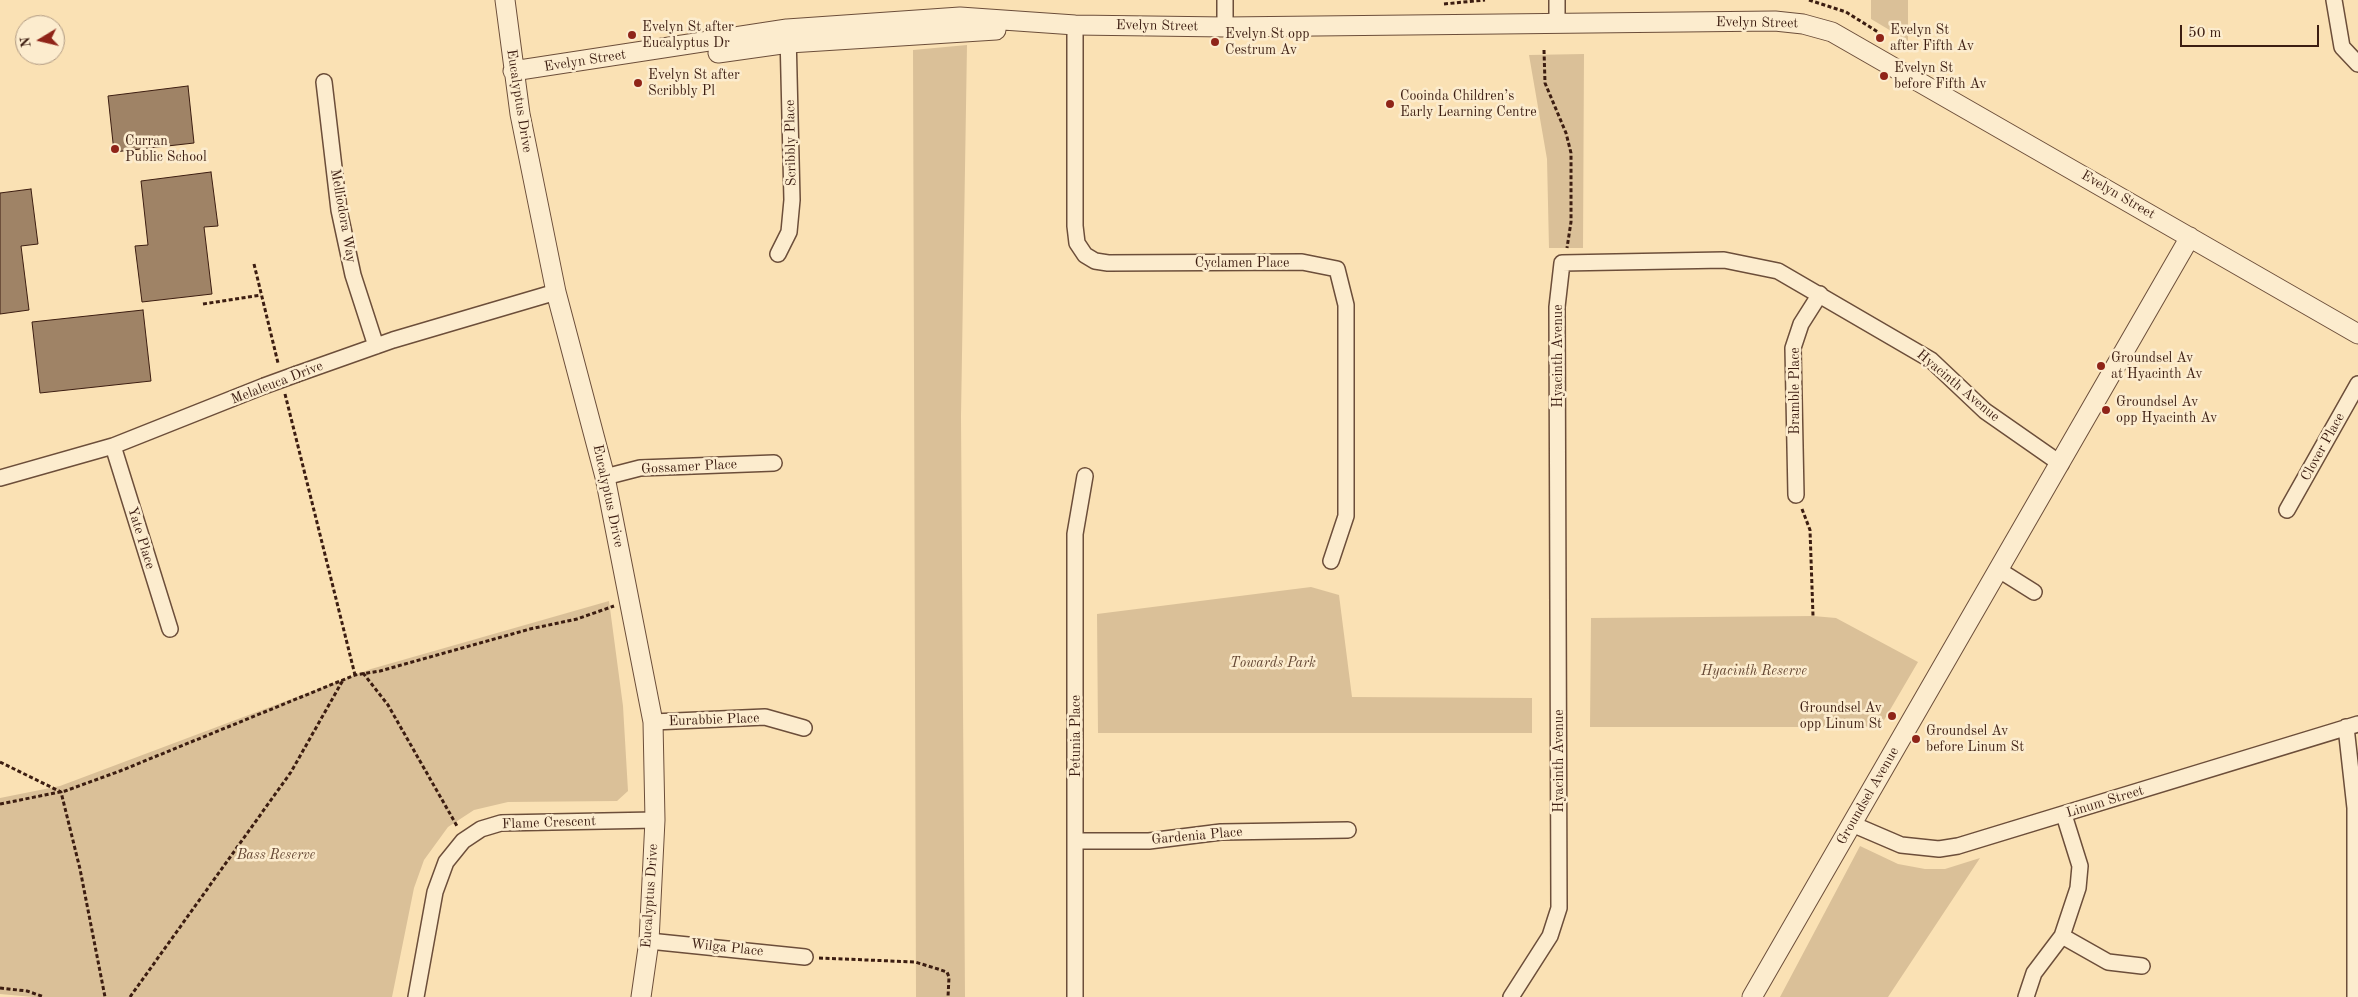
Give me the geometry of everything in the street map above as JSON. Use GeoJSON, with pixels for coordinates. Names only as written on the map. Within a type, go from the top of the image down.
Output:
{"type":"FeatureCollection","features":[{"type":"Feature","properties":{"kind":"street","name":"Eucalyptus Drive"},"geometry":{"type":"LineString","coordinates":[[505,0],[514,77],[556,292],[605,477],[653,722],[655,820],[649,941],[641,997]]}},
{"type":"Feature","properties":{"kind":"street"},"geometry":{"type":"LineString","coordinates":[[1225,0],[1225,27]]}},
{"type":"Feature","properties":{"kind":"street"},"geometry":{"type":"LineString","coordinates":[[1557,0],[1557,24]]}},
{"type":"Feature","properties":{"kind":"street"},"geometry":{"type":"LineString","coordinates":[[2334,0],[2342,47],[2358,64]]}},
{"type":"Feature","properties":{"kind":"street","name":"Evelyn Street"},"geometry":{"type":"LineString","coordinates":[[514,77],[788,36],[1075,25],[1225,27],[1775,21],[1803,24],[1832,32],[2358,334]]}},
{"type":"Feature","properties":{"kind":"street","name":"Cyclamen Place"},"geometry":{"type":"LineString","coordinates":[[1075,25],[1075,226],[1077,243],[1085,255],[1095,261],[1108,263],[1302,262],[1337,270],[1346,305],[1346,516],[1331,561]]}},
{"type":"Feature","properties":{"kind":"street","name":"Scribbly Place"},"geometry":{"type":"LineString","coordinates":[[778,254],[790,232],[792,200],[788,36]]}},
{"type":"Feature","properties":{"kind":"street","name":"Melliodora Way"},"geometry":{"type":"LineString","coordinates":[[324,82],[339,210],[353,275],[376,346]]}},
{"type":"Feature","properties":{"kind":"street","name":"Groundsel Avenue"},"geometry":{"type":"LineString","coordinates":[[1752,997],[2190,236]]}},
{"type":"Feature","properties":{"kind":"street","name":"Hyacinth Avenue"},"geometry":{"type":"LineString","coordinates":[[1511,997],[1550,936],[1559,908],[1557,307],[1562,263],[1724,260],[1778,271],[1932,360],[1985,411],[2060,464]]}},
{"type":"Feature","properties":{"kind":"street","name":"Melaleuca Drive"},"geometry":{"type":"LineString","coordinates":[[0,478],[112,446],[264,386],[376,346],[556,292]]}},
{"type":"Feature","properties":{"kind":"street","name":"Bramble Place"},"geometry":{"type":"LineString","coordinates":[[1796,495],[1793,348],[1801,324],[1820,294]]}},
{"type":"Feature","properties":{"kind":"street","name":"Clover Place"},"geometry":{"type":"LineString","coordinates":[[2287,510],[2358,384]]}},
{"type":"Feature","properties":{"kind":"street","name":"Yate Place"},"geometry":{"type":"LineString","coordinates":[[112,446],[170,629]]}},
{"type":"Feature","properties":{"kind":"street","name":"Gossamer Place"},"geometry":{"type":"LineString","coordinates":[[605,477],[640,468],[774,463]]}},
{"type":"Feature","properties":{"kind":"street","name":"Petunia Place"},"geometry":{"type":"LineString","coordinates":[[1075,997],[1075,534],[1085,476]]}},
{"type":"Feature","properties":{"kind":"street"},"geometry":{"type":"LineString","coordinates":[[1999,570],[2034,592]]}},
{"type":"Feature","properties":{"kind":"street","name":"Eurabbie Place"},"geometry":{"type":"LineString","coordinates":[[653,722],[765,717],[804,728]]}},
{"type":"Feature","properties":{"kind":"street"},"geometry":{"type":"LineString","coordinates":[[2352,726],[2355,997]]}},
{"type":"Feature","properties":{"kind":"street","name":"Linum Street"},"geometry":{"type":"LineString","coordinates":[[1852,824],[1901,845],[1939,849],[1958,846],[2352,726]]}},
{"type":"Feature","properties":{"kind":"street"},"geometry":{"type":"LineString","coordinates":[[2026,997],[2034,973],[2062,936],[2078,888],[2080,866],[2064,815]]}},
{"type":"Feature","properties":{"kind":"street","name":"Flame Crescent"},"geometry":{"type":"LineString","coordinates":[[416,997],[435,892],[446,862],[463,841],[482,828],[501,823],[655,820]]}},
{"type":"Feature","properties":{"kind":"street","name":"Gardenia Place"},"geometry":{"type":"LineString","coordinates":[[1076,841],[1149,841],[1221,832],[1348,830]]}},
{"type":"Feature","properties":{"kind":"street"},"geometry":{"type":"LineString","coordinates":[[2062,936],[2108,962],[2142,966]]}},
{"type":"Feature","properties":{"kind":"street","name":"Wilga Place"},"geometry":{"type":"LineString","coordinates":[[649,941],[806,957]]}},
{"type":"Feature","properties":{"kind":"path"},"geometry":{"type":"LineString","coordinates":[[1809,0],[1846,12],[1878,32]]}},
{"type":"Feature","properties":{"kind":"path"},"geometry":{"type":"LineString","coordinates":[[1544,50],[1545,83],[1566,132],[1571,153],[1571,222],[1569,240],[1562,263]]}},
{"type":"Feature","properties":{"kind":"path"},"geometry":{"type":"LineString","coordinates":[[254,264],[280,372]]}},
{"type":"Feature","properties":{"kind":"path"},"geometry":{"type":"LineString","coordinates":[[203,304],[261,295]]}},
{"type":"Feature","properties":{"kind":"path"},"geometry":{"type":"LineString","coordinates":[[285,392],[355,675]]}},
{"type":"Feature","properties":{"kind":"path"},"geometry":{"type":"LineString","coordinates":[[1796,495],[1810,530],[1813,616]]}},
{"type":"Feature","properties":{"kind":"path"},"geometry":{"type":"LineString","coordinates":[[0,804],[61,792],[120,772],[355,675],[577,619],[614,606]]}},
{"type":"Feature","properties":{"kind":"path"},"geometry":{"type":"LineString","coordinates":[[363,673],[388,705],[457,827]]}},
{"type":"Feature","properties":{"kind":"path"},"geometry":{"type":"LineString","coordinates":[[130,997],[292,772],[344,680]]}},
{"type":"Feature","properties":{"kind":"path"},"geometry":{"type":"LineString","coordinates":[[0,762],[61,792]]}},
{"type":"Feature","properties":{"kind":"path"},"geometry":{"type":"LineString","coordinates":[[61,792],[80,870],[105,997]]}},
{"type":"Feature","properties":{"kind":"path"},"geometry":{"type":"LineString","coordinates":[[806,957],[916,962],[938,968],[947,972],[949,977],[948,997]]}},
{"type":"Feature","properties":{"kind":"path"},"geometry":{"type":"LineString","coordinates":[[0,988],[27,991],[44,997]]}},
{"type":"Feature","properties":{"kind":"green space"},"geometry":{"type":"Polygon","coordinates":[[[1871,0],[1908,0],[1908,41],[1871,19],[1871,0]]]}},
{"type":"Feature","properties":{"kind":"green space"},"geometry":{"type":"Polygon","coordinates":[[[967,45],[961,416],[965,997],[916,997],[913,50],[967,45]]]}},
{"type":"Feature","properties":{"kind":"green space"},"geometry":{"type":"Polygon","coordinates":[[[1584,54],[1583,248],[1549,248],[1547,159],[1529,55],[1584,54]]]}},
{"type":"Feature","properties":{"kind":"green space","name":"Towards Park"},"geometry":{"type":"Polygon","coordinates":[[[1311,587],[1339,595],[1352,697],[1532,698],[1532,733],[1098,733],[1097,614],[1311,587]]]}},
{"type":"Feature","properties":{"kind":"green space","name":"Bass Reserve"},"geometry":{"type":"Polygon","coordinates":[[[609,601],[623,706],[628,791],[617,801],[508,802],[474,810],[448,827],[424,860],[414,888],[392,997],[33,997],[0,994],[0,798],[60,786],[371,669],[609,601]]]}},
{"type":"Feature","properties":{"kind":"green space","name":"Hyacinth Reserve"},"geometry":{"type":"Polygon","coordinates":[[[1813,616],[1836,618],[1918,662],[1880,727],[1590,727],[1591,618],[1813,616]]]}},
{"type":"Feature","properties":{"kind":"green space"},"geometry":{"type":"Polygon","coordinates":[[[1860,846],[1898,864],[1925,869],[1945,869],[1980,858],[1888,997],[1780,997],[1860,846]]]}},
{"type":"Feature","properties":{"kind":"building"},"geometry":{"type":"Polygon","coordinates":[[[188,86],[194,143],[114,152],[108,96],[188,86]]]}},
{"type":"Feature","properties":{"kind":"building"},"geometry":{"type":"Polygon","coordinates":[[[211,172],[218,226],[204,227],[212,294],[142,302],[135,246],[148,245],[141,181],[211,172]]]}},
{"type":"Feature","properties":{"kind":"building"},"geometry":{"type":"Polygon","coordinates":[[[31,189],[38,244],[21,246],[29,310],[0,314],[0,193],[31,189]]]}},
{"type":"Feature","properties":{"kind":"building"},"geometry":{"type":"Polygon","coordinates":[[[143,310],[151,381],[40,393],[32,322],[143,310]]]}},
{"type":"Feature","properties":{"kind":"place","name":"Evelyn St after Eucalyptus Dr"},"geometry":{"type":"Point","coordinates":[632,35]}},
{"type":"Feature","properties":{"kind":"place","name":"Evelyn St after Fifth Av"},"geometry":{"type":"Point","coordinates":[1880,38]}},
{"type":"Feature","properties":{"kind":"place","name":"Evelyn St opp Cestrum Av"},"geometry":{"type":"Point","coordinates":[1215,42]}},
{"type":"Feature","properties":{"kind":"place","name":"Evelyn St before Fifth Av"},"geometry":{"type":"Point","coordinates":[1884,76]}},
{"type":"Feature","properties":{"kind":"place","name":"Evelyn St after Scribbly Pl"},"geometry":{"type":"Point","coordinates":[638,83]}},
{"type":"Feature","properties":{"kind":"place","name":"Cooinda Children’s Early Learning Centre"},"geometry":{"type":"Point","coordinates":[1390,104]}},
{"type":"Feature","properties":{"kind":"place","name":"Curran Public School"},"geometry":{"type":"Point","coordinates":[115,149]}},
{"type":"Feature","properties":{"kind":"place","name":"Groundsel Av at Hyacinth Av"},"geometry":{"type":"Point","coordinates":[2101,366]}},
{"type":"Feature","properties":{"kind":"place","name":"Groundsel Av opp Hyacinth Av"},"geometry":{"type":"Point","coordinates":[2106,410]}},
{"type":"Feature","properties":{"kind":"place","name":"Groundsel Av opp Linum St"},"geometry":{"type":"Point","coordinates":[1892,716]}},
{"type":"Feature","properties":{"kind":"place","name":"Groundsel Av before Linum St"},"geometry":{"type":"Point","coordinates":[1916,739]}}]}
